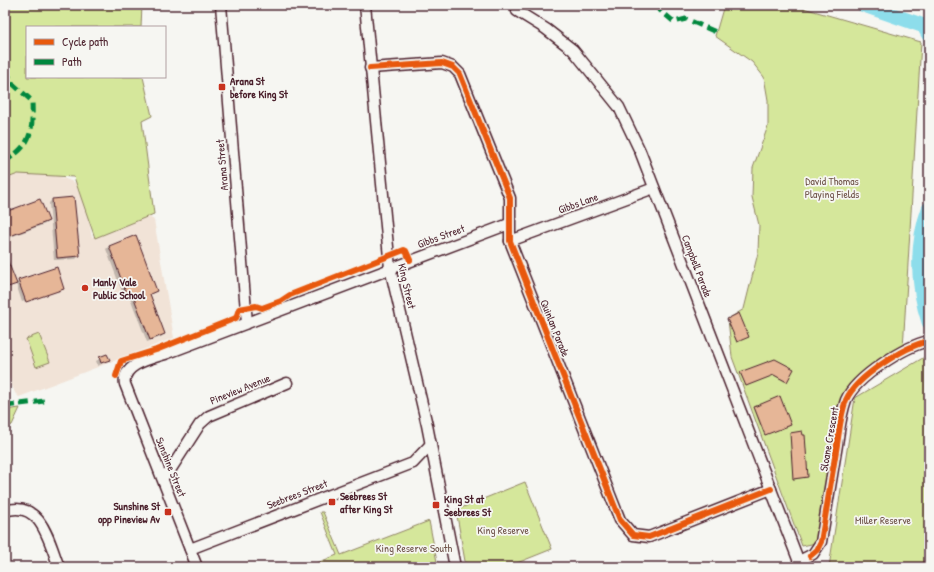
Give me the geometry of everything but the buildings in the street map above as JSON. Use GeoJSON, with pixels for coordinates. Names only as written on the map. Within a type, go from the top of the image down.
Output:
{"type":"FeatureCollection","features":[{"type":"Feature","properties":{"kind":"street","name":"Arana Street"},"geometry":{"type":"LineString","coordinates":[[221,5],[247,323]]}},
{"type":"Feature","properties":{"kind":"street","name":"King Street"},"geometry":{"type":"LineString","coordinates":[[365,5],[390,268],[431,444],[455,567]]}},
{"type":"Feature","properties":{"kind":"street","name":"Campbell Parade"},"geometry":{"type":"LineString","coordinates":[[517,11],[546,29],[573,50],[619,107],[640,151],[800,564]]}},
{"type":"Feature","properties":{"kind":"street","name":"Quinlan Parade"},"geometry":{"type":"LineString","coordinates":[[370,68],[442,63],[457,70],[510,198],[510,241],[620,520],[633,535],[649,537],[771,489]]}},
{"type":"Feature","properties":{"kind":"street","name":"Gibbs Lane"},"geometry":{"type":"LineString","coordinates":[[510,241],[654,188]]}},
{"type":"Feature","properties":{"kind":"street","name":"Gibbs Street"},"geometry":{"type":"LineString","coordinates":[[120,376],[134,366],[509,224]]}},
{"type":"Feature","properties":{"kind":"street","name":"Sloane Crescent"},"geometry":{"type":"LineString","coordinates":[[800,564],[813,554],[821,542],[840,427],[847,399],[861,382],[876,369],[900,354],[927,341]]}},
{"type":"Feature","properties":{"kind":"street","name":"Sunshine Street"},"geometry":{"type":"LineString","coordinates":[[120,376],[126,387],[197,567]]}},
{"type":"Feature","properties":{"kind":"street","name":"Pineview Avenue"},"geometry":{"type":"LineString","coordinates":[[162,477],[169,472],[200,424],[209,416],[221,409],[287,383]]}},
{"type":"Feature","properties":{"kind":"street","name":"Seebrees Street"},"geometry":{"type":"LineString","coordinates":[[190,549],[413,463],[431,444]]}},
{"type":"Feature","properties":{"kind":"street"},"geometry":{"type":"LineString","coordinates":[[413,463],[429,465],[436,468]]}},
{"type":"Feature","properties":{"kind":"street"},"geometry":{"type":"LineString","coordinates":[[5,511],[15,508],[27,510],[35,517],[43,526],[59,567]]}},
{"type":"Feature","properties":{"kind":"shaded area","name":"Manly Vale Public School"},"geometry":{"type":"Polygon","coordinates":[[[26,163],[83,186],[92,237],[139,210],[154,220],[174,338],[19,397],[15,393],[5,368],[5,171],[26,163]]]}},
{"type":"Feature","properties":{"kind":"green space"},"geometry":{"type":"Polygon","coordinates":[[[5,5],[142,5],[141,26],[26,26],[26,78],[143,78],[152,116],[142,121],[154,214],[95,238],[74,177],[18,174],[5,179],[5,5]]]}},
{"type":"Feature","properties":{"kind":"green space","name":"David Thomas Playing Fields"},"geometry":{"type":"Polygon","coordinates":[[[724,5],[793,5],[921,42],[903,349],[855,379],[847,391],[816,543],[802,546],[732,357],[728,319],[744,309],[758,253],[759,225],[752,197],[753,168],[768,126],[768,100],[764,77],[752,62],[715,36],[724,5]]]}},
{"type":"Feature","properties":{"kind":"green space"},"geometry":{"type":"Polygon","coordinates":[[[39,334],[50,362],[36,367],[26,339],[39,334]]]}},
{"type":"Feature","properties":{"kind":"green space","name":"Miller Reserve"},"geometry":{"type":"Polygon","coordinates":[[[928,355],[929,567],[829,567],[855,398],[928,355]]]}},
{"type":"Feature","properties":{"kind":"green space"},"geometry":{"type":"Polygon","coordinates":[[[20,408],[12,425],[5,428],[5,410],[20,408]]]}},
{"type":"Feature","properties":{"kind":"green space","name":"King Reserve"},"geometry":{"type":"Polygon","coordinates":[[[525,482],[552,549],[507,567],[466,567],[456,510],[525,482]]]}},
{"type":"Feature","properties":{"kind":"green space","name":"King Reserve South"},"geometry":{"type":"Polygon","coordinates":[[[320,512],[323,512],[341,555],[429,521],[438,567],[307,567],[337,555],[320,512]]]}},
{"type":"Feature","properties":{"kind":"waterway"},"geometry":{"type":"LineString","coordinates":[[864,5],[924,26],[929,35]]}},
{"type":"Feature","properties":{"kind":"waterway"},"geometry":{"type":"LineString","coordinates":[[929,209],[920,251],[920,280],[929,322]]}},
{"type":"Feature","properties":{"kind":"marked path"},"geometry":{"type":"LineString","coordinates":[[654,5],[674,22],[686,19],[716,32]]}},
{"type":"Feature","properties":{"kind":"marked path"},"geometry":{"type":"LineString","coordinates":[[5,69],[13,84],[32,101],[31,129],[26,143],[21,149],[5,161]]}},
{"type":"Feature","properties":{"kind":"marked path"},"geometry":{"type":"LineString","coordinates":[[5,406],[44,401]]}},
{"type":"Feature","properties":{"kind":"cycle path"},"geometry":{"type":"LineString","coordinates":[[370,68],[442,63],[453,67],[460,74],[510,198],[510,241],[620,520],[633,535],[649,537],[771,489]]}},
{"type":"Feature","properties":{"kind":"cycle path"},"geometry":{"type":"LineString","coordinates":[[116,376],[121,361],[156,350],[236,318],[239,309],[256,306],[262,308],[281,301],[290,295],[404,250],[406,251],[410,260]]}},
{"type":"Feature","properties":{"kind":"cycle path"},"geometry":{"type":"LineString","coordinates":[[810,556],[817,550],[821,542],[841,419],[846,400],[851,391],[882,364],[907,349],[929,341]]}},
{"type":"Feature","properties":{"kind":"place","name":"Arana St before King St"},"geometry":{"type":"Point","coordinates":[222,87]}},
{"type":"Feature","properties":{"kind":"place","name":"Manly Vale Public School"},"geometry":{"type":"Point","coordinates":[85,288]}},
{"type":"Feature","properties":{"kind":"place","name":"Seebrees St after King St"},"geometry":{"type":"Point","coordinates":[332,502]}},
{"type":"Feature","properties":{"kind":"place","name":"King St at Seebrees St"},"geometry":{"type":"Point","coordinates":[436,505]}},
{"type":"Feature","properties":{"kind":"place","name":"Sunshine St opp Pineview Av"},"geometry":{"type":"Point","coordinates":[168,512]}}]}
